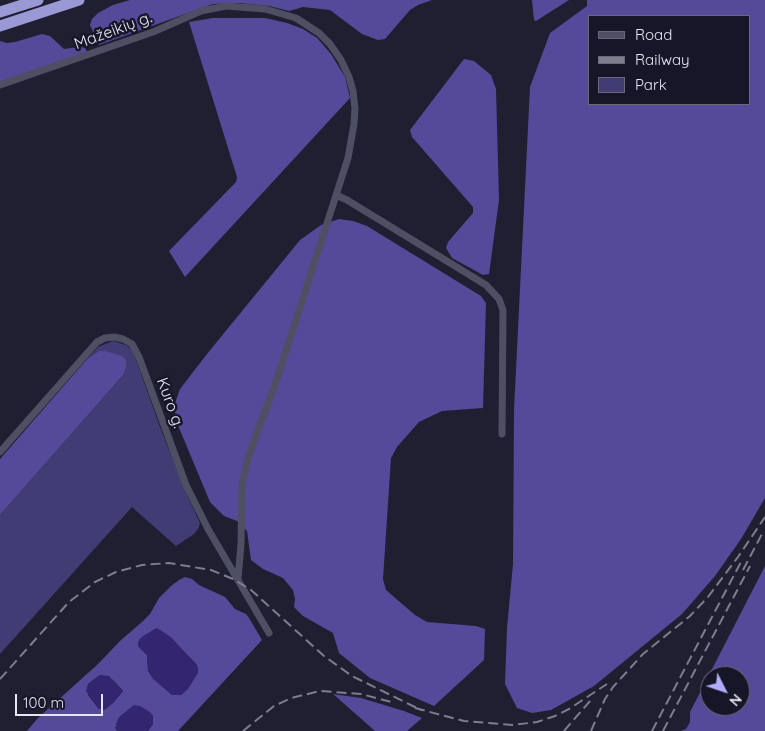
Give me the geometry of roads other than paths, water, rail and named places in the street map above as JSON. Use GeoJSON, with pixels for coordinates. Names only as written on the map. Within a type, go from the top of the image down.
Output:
{"type":"FeatureCollection","features":[{"type":"Feature","properties":{"kind":"highway"},"geometry":{"type":"LineString","coordinates":[[0,12],[38,0]]}},
{"type":"Feature","properties":{"kind":"highway"},"geometry":{"type":"LineString","coordinates":[[0,26],[79,0]]}},
{"type":"Feature","properties":{"kind":"street","name":"Mažeikių g."},"geometry":{"type":"LineString","coordinates":[[0,85],[153,32],[200,12],[226,6],[265,9],[296,18],[319,33],[330,44],[349,76],[355,109],[348,158],[277,379],[249,455],[242,484],[241,544],[238,579]]}},
{"type":"Feature","properties":{"kind":"street"},"geometry":{"type":"LineString","coordinates":[[336,196],[347,200],[486,286],[499,298],[503,310],[502,434]]}},
{"type":"Feature","properties":{"kind":"street","name":"Kuro g."},"geometry":{"type":"LineString","coordinates":[[0,452],[97,342],[105,338],[114,337],[132,344],[139,357],[186,485],[208,528],[269,633]]}},
{"type":"Feature","properties":{"kind":"railway"},"geometry":{"type":"LineString","coordinates":[[591,731],[605,699],[613,687],[643,654],[690,616],[708,597],[765,517]]}},
{"type":"Feature","properties":{"kind":"railway"},"geometry":{"type":"LineString","coordinates":[[743,570],[763,532]]}},
{"type":"Feature","properties":{"kind":"railway"},"geometry":{"type":"LineString","coordinates":[[652,731],[742,560]]}},
{"type":"Feature","properties":{"kind":"railway"},"geometry":{"type":"LineString","coordinates":[[0,679],[69,602],[95,582],[116,572],[142,565],[169,563],[211,570],[233,579],[251,590],[324,656],[352,676],[421,710]]}},
{"type":"Feature","properties":{"kind":"railway"},"geometry":{"type":"LineString","coordinates":[[663,731],[750,566]]}},
{"type":"Feature","properties":{"kind":"railway"},"geometry":{"type":"LineString","coordinates":[[415,708],[464,721],[513,725],[537,722],[555,716],[607,684]]}},
{"type":"Feature","properties":{"kind":"railway"},"geometry":{"type":"LineString","coordinates":[[243,731],[274,706],[291,698],[320,691],[361,694],[395,703]]}},
{"type":"Feature","properties":{"kind":"railway"},"geometry":{"type":"LineString","coordinates":[[564,731],[590,701]]}}]}
